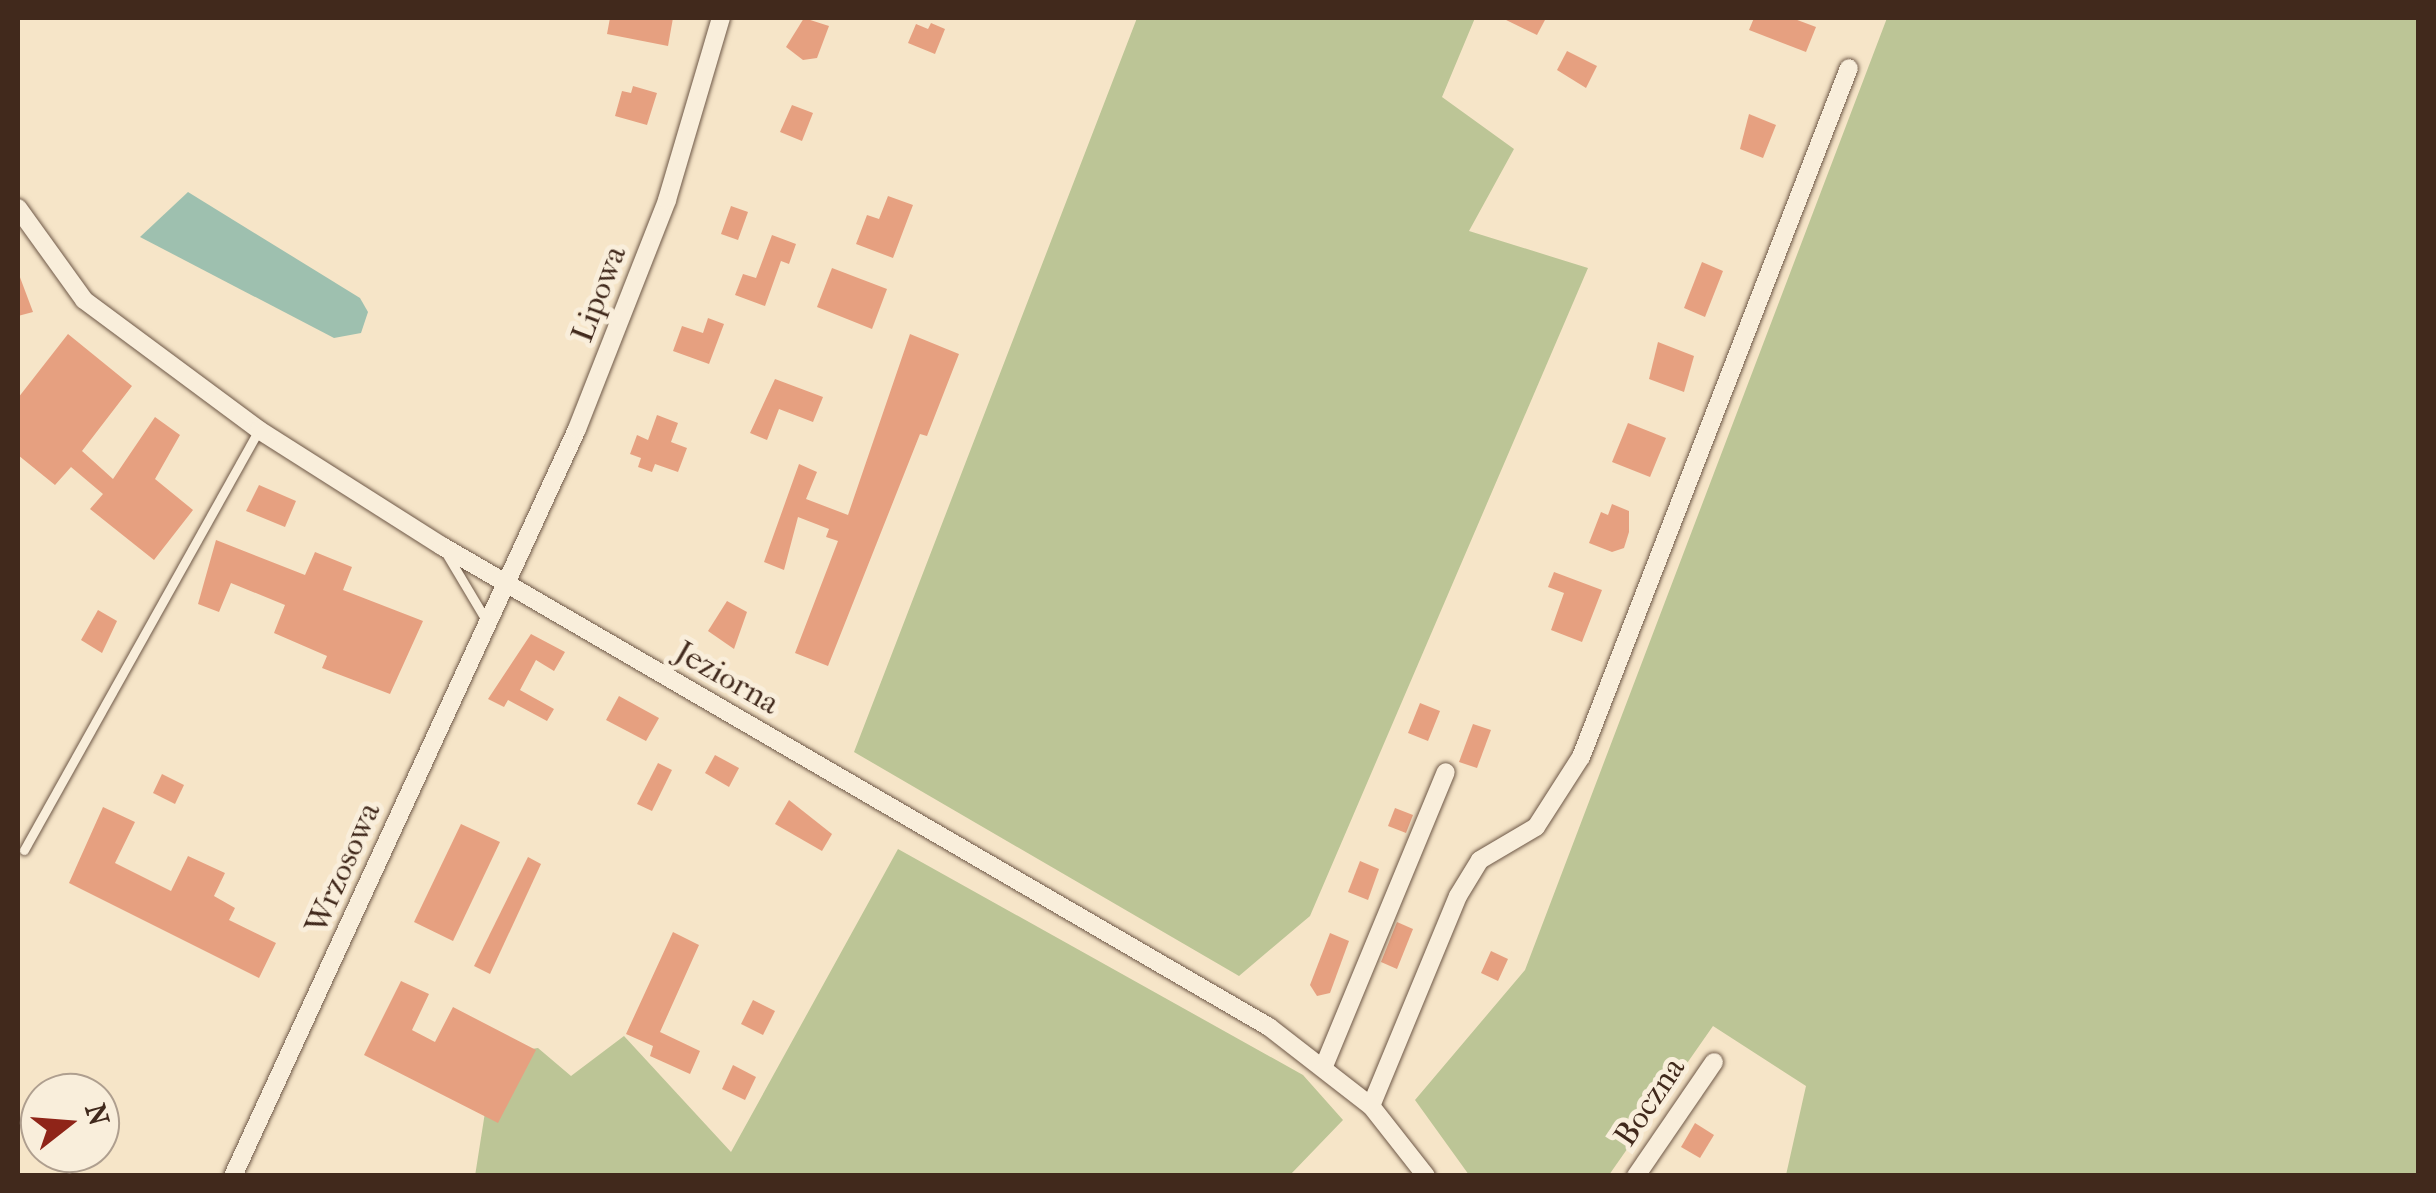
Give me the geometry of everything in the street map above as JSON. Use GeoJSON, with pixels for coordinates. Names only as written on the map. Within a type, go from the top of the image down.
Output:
{"type":"FeatureCollection","features":[{"type":"Feature","properties":{"kind":"street","name":"Lipowa"},"geometry":{"type":"LineString","coordinates":[[504,582],[537,519],[633,291],[721,18]]}},
{"type":"Feature","properties":{"kind":"street"},"geometry":{"type":"LineString","coordinates":[[1371,1106],[1458,896],[1480,860],[1536,826],[1581,757],[1849,68]]}},
{"type":"Feature","properties":{"kind":"street","name":"Jeziorna"},"geometry":{"type":"LineString","coordinates":[[18,208],[84,300],[259,430],[442,546],[1269,1028],[1324,1066],[1371,1106],[1426,1176]]}},
{"type":"Feature","properties":{"kind":"street","name":"Wrzosowa"},"geometry":{"type":"LineString","coordinates":[[233,1176],[504,582]]}},
{"type":"Feature","properties":{"kind":"street"},"geometry":{"type":"LineString","coordinates":[[1324,1066],[1446,772]]}},
{"type":"Feature","properties":{"kind":"street","name":"Boczna"},"geometry":{"type":"LineString","coordinates":[[1636,1176],[1714,1062]]}},
{"type":"Feature","properties":{"kind":"lane"},"geometry":{"type":"LineString","coordinates":[[24,850],[259,430]]}},
{"type":"Feature","properties":{"kind":"lane"},"geometry":{"type":"LineString","coordinates":[[442,546],[486,620]]}},
{"type":"Feature","properties":{"kind":"shaded area"},"geometry":{"type":"Polygon","coordinates":[[[1137,18],[1475,18],[1442,97],[1514,149],[1469,231],[1588,268],[1310,916],[1239,976],[854,752],[1137,18]]]}},
{"type":"Feature","properties":{"kind":"shaded area"},"geometry":{"type":"Polygon","coordinates":[[[1887,18],[2418,18],[2418,1175],[1786,1175],[1806,1086],[1713,1026],[1609,1175],[1469,1175],[1415,1100],[1525,970],[1887,18]]]}},
{"type":"Feature","properties":{"kind":"shaded area"},"geometry":{"type":"Polygon","coordinates":[[[188,192],[360,298],[368,312],[361,333],[334,338],[140,237],[188,192]]]}},
{"type":"Feature","properties":{"kind":"shaded area"},"geometry":{"type":"Polygon","coordinates":[[[898,849],[1303,1075],[1343,1120],[1290,1175],[475,1176],[494,1055],[538,1048],[571,1076],[624,1036],[731,1152],[898,849]]]}},
{"type":"Feature","properties":{"kind":"building"},"geometry":{"type":"Polygon","coordinates":[[[610,18],[673,18],[668,46],[607,34],[610,18]]]}},
{"type":"Feature","properties":{"kind":"building"},"geometry":{"type":"Polygon","coordinates":[[[804,18],[829,26],[817,58],[803,60],[786,47],[804,18]]]}},
{"type":"Feature","properties":{"kind":"building"},"geometry":{"type":"Polygon","coordinates":[[[1502,18],[1546,18],[1537,35],[1502,18]]]}},
{"type":"Feature","properties":{"kind":"building"},"geometry":{"type":"Polygon","coordinates":[[[1754,18],[1792,18],[1816,27],[1806,52],[1749,30],[1754,18]]]}},
{"type":"Feature","properties":{"kind":"building"},"geometry":{"type":"Polygon","coordinates":[[[931,23],[945,29],[935,54],[908,43],[916,24],[928,29],[931,23]]]}},
{"type":"Feature","properties":{"kind":"building"},"geometry":{"type":"Polygon","coordinates":[[[1567,51],[1597,66],[1586,88],[1557,70],[1567,51]]]}},
{"type":"Feature","properties":{"kind":"building"},"geometry":{"type":"Polygon","coordinates":[[[633,86],[657,93],[647,125],[615,116],[622,91],[631,93],[633,86]]]}},
{"type":"Feature","properties":{"kind":"building"},"geometry":{"type":"Polygon","coordinates":[[[792,105],[813,113],[802,141],[780,132],[792,105]]]}},
{"type":"Feature","properties":{"kind":"building"},"geometry":{"type":"Polygon","coordinates":[[[1749,114],[1776,125],[1763,158],[1740,149],[1749,114]]]}},
{"type":"Feature","properties":{"kind":"building"},"geometry":{"type":"Polygon","coordinates":[[[888,196],[913,205],[893,258],[856,244],[867,215],[879,219],[888,196]]]}},
{"type":"Feature","properties":{"kind":"building"},"geometry":{"type":"Polygon","coordinates":[[[731,206],[748,212],[738,240],[721,234],[731,206]]]}},
{"type":"Feature","properties":{"kind":"building"},"geometry":{"type":"Polygon","coordinates":[[[772,235],[796,244],[789,264],[781,261],[765,306],[735,295],[743,274],[756,278],[772,235]]]}},
{"type":"Feature","properties":{"kind":"building"},"geometry":{"type":"Polygon","coordinates":[[[1702,262],[1723,271],[1705,317],[1684,308],[1702,262]]]}},
{"type":"Feature","properties":{"kind":"building"},"geometry":{"type":"Polygon","coordinates":[[[832,268],[887,289],[872,329],[817,307],[832,268]]]}},
{"type":"Feature","properties":{"kind":"building"},"geometry":{"type":"Polygon","coordinates":[[[18,272],[33,312],[18,316],[18,272]]]}},
{"type":"Feature","properties":{"kind":"building"},"geometry":{"type":"Polygon","coordinates":[[[708,318],[724,324],[709,364],[673,351],[682,326],[703,333],[708,318]]]}},
{"type":"Feature","properties":{"kind":"building"},"geometry":{"type":"Polygon","coordinates":[[[68,334],[132,386],[82,451],[113,479],[155,417],[180,435],[155,479],[193,510],[154,560],[90,509],[103,494],[71,467],[55,485],[18,455],[18,398],[68,334]]]}},
{"type":"Feature","properties":{"kind":"building"},"geometry":{"type":"Polygon","coordinates":[[[910,334],[959,354],[927,436],[920,434],[828,666],[795,653],[838,541],[826,537],[829,529],[798,517],[784,570],[764,562],[799,464],[817,472],[806,499],[848,515],[910,334]]]}},
{"type":"Feature","properties":{"kind":"building"},"geometry":{"type":"Polygon","coordinates":[[[1658,342],[1694,356],[1684,392],[1649,379],[1658,342]]]}},
{"type":"Feature","properties":{"kind":"building"},"geometry":{"type":"Polygon","coordinates":[[[775,379],[823,397],[813,422],[779,409],[767,440],[750,433],[775,379]]]}},
{"type":"Feature","properties":{"kind":"building"},"geometry":{"type":"Polygon","coordinates":[[[657,415],[678,423],[671,442],[687,448],[678,472],[655,464],[652,472],[638,467],[641,458],[630,454],[637,435],[648,440],[657,415]]]}},
{"type":"Feature","properties":{"kind":"building"},"geometry":{"type":"Polygon","coordinates":[[[1628,423],[1666,438],[1650,477],[1612,462],[1628,423]]]}},
{"type":"Feature","properties":{"kind":"building"},"geometry":{"type":"Polygon","coordinates":[[[259,485],[296,501],[285,527],[246,511],[259,485]]]}},
{"type":"Feature","properties":{"kind":"building"},"geometry":{"type":"Polygon","coordinates":[[[1612,504],[1629,511],[1629,532],[1624,548],[1612,552],[1589,543],[1601,512],[1608,515],[1612,504]]]}},
{"type":"Feature","properties":{"kind":"building"},"geometry":{"type":"Polygon","coordinates":[[[216,540],[305,575],[315,552],[352,567],[343,590],[423,621],[390,694],[322,668],[327,656],[274,633],[285,605],[231,583],[219,612],[198,604],[216,540]]]}},
{"type":"Feature","properties":{"kind":"building"},"geometry":{"type":"Polygon","coordinates":[[[1554,572],[1602,590],[1582,642],[1551,630],[1564,593],[1548,587],[1554,572]]]}},
{"type":"Feature","properties":{"kind":"building"},"geometry":{"type":"Polygon","coordinates":[[[727,601],[747,612],[734,649],[708,631],[727,601]]]}},
{"type":"Feature","properties":{"kind":"building"},"geometry":{"type":"Polygon","coordinates":[[[98,610],[117,621],[102,653],[81,640],[98,610]]]}},
{"type":"Feature","properties":{"kind":"building"},"geometry":{"type":"Polygon","coordinates":[[[531,634],[565,652],[554,671],[536,660],[520,690],[554,709],[547,721],[508,700],[504,707],[488,699],[531,634]]]}},
{"type":"Feature","properties":{"kind":"building"},"geometry":{"type":"Polygon","coordinates":[[[619,696],[659,718],[646,741],[606,720],[619,696]]]}},
{"type":"Feature","properties":{"kind":"building"},"geometry":{"type":"Polygon","coordinates":[[[1420,703],[1440,711],[1428,741],[1408,733],[1420,703]]]}},
{"type":"Feature","properties":{"kind":"building"},"geometry":{"type":"Polygon","coordinates":[[[1473,724],[1491,730],[1477,768],[1459,762],[1473,724]]]}},
{"type":"Feature","properties":{"kind":"building"},"geometry":{"type":"Polygon","coordinates":[[[715,755],[739,768],[729,787],[705,773],[715,755]]]}},
{"type":"Feature","properties":{"kind":"building"},"geometry":{"type":"Polygon","coordinates":[[[658,763],[672,770],[652,811],[637,804],[658,763]]]}},
{"type":"Feature","properties":{"kind":"building"},"geometry":{"type":"Polygon","coordinates":[[[162,774],[184,785],[175,804],[153,793],[162,774]]]}},
{"type":"Feature","properties":{"kind":"building"},"geometry":{"type":"Polygon","coordinates":[[[789,800],[832,834],[822,851],[775,824],[789,800]]]}},
{"type":"Feature","properties":{"kind":"building"},"geometry":{"type":"Polygon","coordinates":[[[103,807],[135,822],[115,863],[171,891],[188,856],[225,873],[214,896],[235,908],[229,920],[276,943],[259,978],[69,883],[103,807]]]}},
{"type":"Feature","properties":{"kind":"building"},"geometry":{"type":"Polygon","coordinates":[[[1395,808],[1413,815],[1406,833],[1388,826],[1395,808]]]}},
{"type":"Feature","properties":{"kind":"building"},"geometry":{"type":"Polygon","coordinates":[[[461,824],[500,842],[453,941],[414,922],[461,824]]]}},
{"type":"Feature","properties":{"kind":"building"},"geometry":{"type":"Polygon","coordinates":[[[528,857],[541,864],[490,974],[474,966],[528,857]]]}},
{"type":"Feature","properties":{"kind":"building"},"geometry":{"type":"Polygon","coordinates":[[[1360,861],[1379,869],[1368,900],[1348,892],[1360,861]]]}},
{"type":"Feature","properties":{"kind":"building"},"geometry":{"type":"Polygon","coordinates":[[[1397,922],[1413,929],[1397,969],[1381,962],[1397,922]]]}},
{"type":"Feature","properties":{"kind":"building"},"geometry":{"type":"Polygon","coordinates":[[[673,932],[699,945],[660,1032],[700,1051],[690,1074],[650,1056],[653,1046],[626,1034],[673,932]]]}},
{"type":"Feature","properties":{"kind":"building"},"geometry":{"type":"Polygon","coordinates":[[[1330,933],[1349,941],[1330,993],[1317,996],[1310,985],[1330,933]]]}},
{"type":"Feature","properties":{"kind":"building"},"geometry":{"type":"Polygon","coordinates":[[[1491,951],[1508,959],[1498,981],[1481,973],[1491,951]]]}},
{"type":"Feature","properties":{"kind":"building"},"geometry":{"type":"Polygon","coordinates":[[[401,981],[429,994],[412,1030],[435,1042],[453,1007],[536,1050],[498,1123],[364,1055],[401,981]]]}},
{"type":"Feature","properties":{"kind":"building"},"geometry":{"type":"Polygon","coordinates":[[[753,1000],[775,1011],[763,1035],[741,1024],[753,1000]]]}},
{"type":"Feature","properties":{"kind":"building"},"geometry":{"type":"Polygon","coordinates":[[[733,1065],[756,1077],[745,1100],[722,1089],[733,1065]]]}},
{"type":"Feature","properties":{"kind":"building"},"geometry":{"type":"Polygon","coordinates":[[[1695,1123],[1714,1135],[1700,1158],[1681,1147],[1695,1123]]]}}]}
